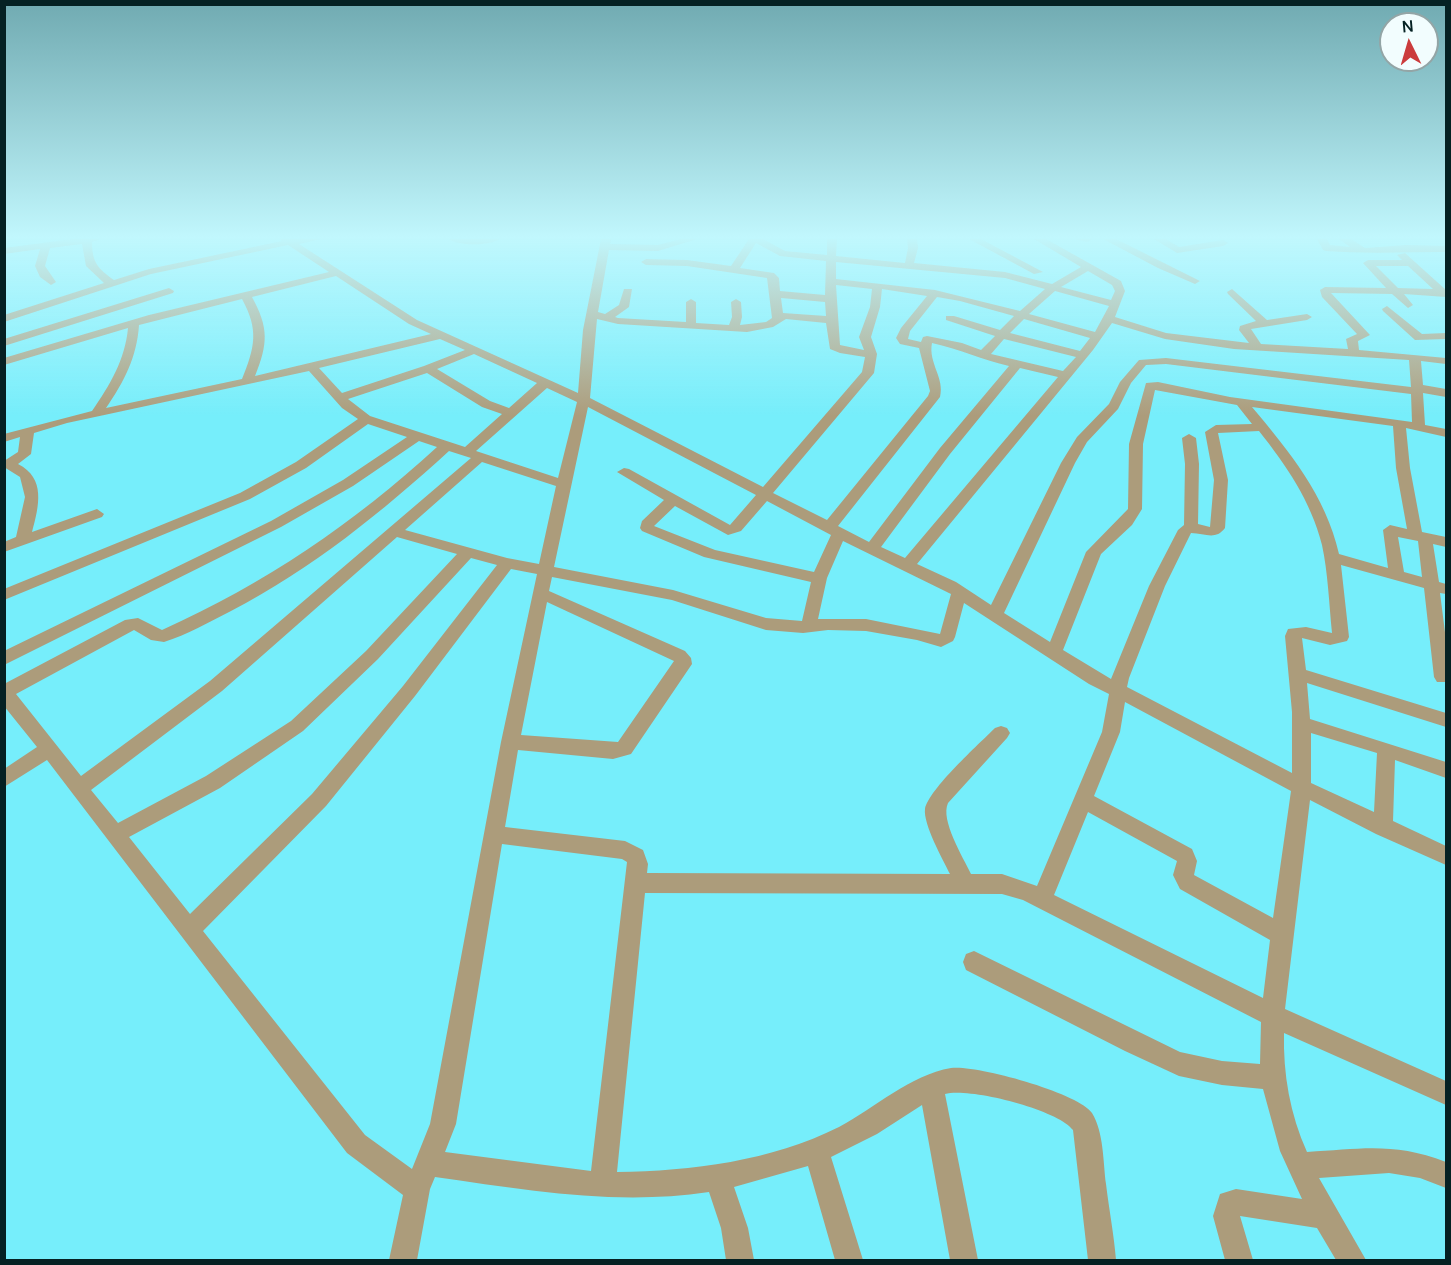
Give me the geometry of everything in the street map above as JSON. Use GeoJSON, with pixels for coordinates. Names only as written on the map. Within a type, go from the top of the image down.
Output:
{"type":"FeatureCollection","features":[{"type":"Feature","properties":{"kind":"street"},"geometry":{"type":"LineString","coordinates":[[4,319],[68,298]]}},
{"type":"Feature","properties":{"kind":"street"},"geometry":{"type":"LineString","coordinates":[[4,343],[147,298]]}},
{"type":"Feature","properties":{"kind":"street"},"geometry":{"type":"LineString","coordinates":[[4,362],[134,322],[229,298]]}},
{"type":"Feature","properties":{"kind":"street"},"geometry":{"type":"LineString","coordinates":[[247,298],[256,313],[262,335],[259,354],[247,382]]}},
{"type":"Feature","properties":{"kind":"street"},"geometry":{"type":"LineString","coordinates":[[376,298],[413,322],[584,400],[834,530],[908,565],[959,592],[1117,691],[1178,720],[1301,787],[1446,856]]}},
{"type":"Feature","properties":{"kind":"street"},"geometry":{"type":"LineString","coordinates":[[403,1260],[417,1189],[443,1124],[510,742],[563,484],[584,400],[600,298]]}},
{"type":"Feature","properties":{"kind":"street"},"geometry":{"type":"LineString","coordinates":[[599,316],[624,307],[626,298]]}},
{"type":"Feature","properties":{"kind":"street"},"geometry":{"type":"LineString","coordinates":[[775,298],[778,320]]}},
{"type":"Feature","properties":{"kind":"street"},"geometry":{"type":"LineString","coordinates":[[819,298],[830,299],[836,349],[871,354]]}},
{"type":"Feature","properties":{"kind":"street"},"geometry":{"type":"LineString","coordinates":[[624,472],[731,531],[736,528],[868,374],[871,354],[865,337],[877,298]]}},
{"type":"Feature","properties":{"kind":"street"},"geometry":{"type":"LineString","coordinates":[[925,346],[904,342],[902,338],[905,330],[931,298]]}},
{"type":"Feature","properties":{"kind":"street"},"geometry":{"type":"LineString","coordinates":[[956,298],[1097,336]]}},
{"type":"Feature","properties":{"kind":"street"},"geometry":{"type":"LineString","coordinates":[[983,355],[1022,314],[1042,298]]}},
{"type":"Feature","properties":{"kind":"street"},"geometry":{"type":"LineString","coordinates":[[1094,298],[1115,304]]}},
{"type":"Feature","properties":{"kind":"street"},"geometry":{"type":"LineString","coordinates":[[908,565],[1083,355],[1109,319],[1117,298]]}},
{"type":"Feature","properties":{"kind":"street"},"geometry":{"type":"LineString","coordinates":[[1238,298],[1264,323]]}},
{"type":"Feature","properties":{"kind":"street"},"geometry":{"type":"LineString","coordinates":[[1329,298],[1364,335],[1352,339],[1354,354]]}},
{"type":"Feature","properties":{"kind":"street"},"geometry":{"type":"LineString","coordinates":[[1401,298],[1408,305]]}},
{"type":"Feature","properties":{"kind":"street"},"geometry":{"type":"LineString","coordinates":[[691,302],[692,325]]}},
{"type":"Feature","properties":{"kind":"street"},"geometry":{"type":"LineString","coordinates":[[733,328],[737,317],[736,302]]}},
{"type":"Feature","properties":{"kind":"street"},"geometry":{"type":"LineString","coordinates":[[1387,309],[1419,338],[1446,336]]}},
{"type":"Feature","properties":{"kind":"street"},"geometry":{"type":"LineString","coordinates":[[599,316],[627,322],[754,329],[787,316],[831,320]]}},
{"type":"Feature","properties":{"kind":"street"},"geometry":{"type":"LineString","coordinates":[[1258,348],[1245,328],[1307,317]]}},
{"type":"Feature","properties":{"kind":"street"},"geometry":{"type":"LineString","coordinates":[[950,318],[1003,335],[1083,355]]}},
{"type":"Feature","properties":{"kind":"street"},"geometry":{"type":"LineString","coordinates":[[1109,319],[1165,336],[1258,348],[1446,361]]}},
{"type":"Feature","properties":{"kind":"street"},"geometry":{"type":"LineString","coordinates":[[97,412],[120,378],[127,362],[132,348],[134,322]]}},
{"type":"Feature","properties":{"kind":"street"},"geometry":{"type":"LineString","coordinates":[[4,438],[97,412],[247,382],[441,334]]}},
{"type":"Feature","properties":{"kind":"street"},"geometry":{"type":"LineString","coordinates":[[809,626],[818,578],[834,530],[934,397],[937,388],[928,368],[925,346],[927,339],[933,338],[983,355],[1064,375]]}},
{"type":"Feature","properties":{"kind":"street"},"geometry":{"type":"LineString","coordinates":[[339,398],[428,369],[475,350]]}},
{"type":"Feature","properties":{"kind":"street"},"geometry":{"type":"LineString","coordinates":[[1414,357],[1419,426]]}},
{"type":"Feature","properties":{"kind":"street"},"geometry":{"type":"LineString","coordinates":[[995,614],[1068,463],[1082,440],[1114,406],[1126,382],[1143,362],[1158,360],[1446,393]]}},
{"type":"Feature","properties":{"kind":"street"},"geometry":{"type":"LineString","coordinates":[[872,548],[945,451],[1017,364]]}},
{"type":"Feature","properties":{"kind":"street"},"geometry":{"type":"LineString","coordinates":[[312,367],[339,398],[366,419],[563,484]]}},
{"type":"Feature","properties":{"kind":"street"},"geometry":{"type":"LineString","coordinates":[[428,369],[486,404],[511,413]]}},
{"type":"Feature","properties":{"kind":"street"},"geometry":{"type":"LineString","coordinates":[[79,788],[216,686],[395,532],[474,454],[511,413],[546,382]]}},
{"type":"Feature","properties":{"kind":"street"},"geometry":{"type":"LineString","coordinates":[[1054,653],[1094,552],[1102,542],[1131,518],[1135,509],[1136,444],[1150,386],[1242,403],[1419,426],[1446,433]]}},
{"type":"Feature","properties":{"kind":"street"},"geometry":{"type":"LineString","coordinates":[[1242,403],[1290,460],[1322,522],[1331,557],[1341,637],[1334,639],[1301,631],[1294,633],[1301,723],[1301,787],[1280,934],[1272,1042],[1273,1078],[1284,1122],[1299,1166],[1325,1216],[1352,1260]]}},
{"type":"Feature","properties":{"kind":"street"},"geometry":{"type":"LineString","coordinates":[[4,596],[245,496],[301,465],[366,419]]}},
{"type":"Feature","properties":{"kind":"street"},"geometry":{"type":"LineString","coordinates":[[1399,423],[1403,468],[1420,536],[1440,587],[1443,677]]}},
{"type":"Feature","properties":{"kind":"street"},"geometry":{"type":"LineString","coordinates":[[1042,899],[1110,732],[1117,691],[1157,586],[1185,530],[1191,527],[1213,532],[1218,528],[1222,486],[1221,467],[1212,430],[1262,427]]}},
{"type":"Feature","properties":{"kind":"street"},"geometry":{"type":"LineString","coordinates":[[22,541],[30,506],[30,482],[23,471],[8,468],[9,462],[20,458],[26,452],[28,430]]}},
{"type":"Feature","properties":{"kind":"street"},"geometry":{"type":"LineString","coordinates":[[4,659],[276,524],[348,483],[417,436]]}},
{"type":"Feature","properties":{"kind":"street"},"geometry":{"type":"LineString","coordinates":[[1189,438],[1192,465],[1191,527]]}},
{"type":"Feature","properties":{"kind":"street"},"geometry":{"type":"LineString","coordinates":[[417,1189],[356,1144],[5,692],[132,624],[138,624],[157,636],[164,636],[248,597],[315,556],[351,529],[382,505],[447,445]]}},
{"type":"Feature","properties":{"kind":"street"},"geometry":{"type":"LineString","coordinates":[[674,500],[647,524],[647,528],[723,558],[751,566],[818,578]]}},
{"type":"Feature","properties":{"kind":"street"},"geometry":{"type":"LineString","coordinates":[[4,547],[97,514]]}},
{"type":"Feature","properties":{"kind":"street"},"geometry":{"type":"LineString","coordinates":[[1396,575],[1389,531],[1392,529],[1446,542]]}},
{"type":"Feature","properties":{"kind":"street"},"geometry":{"type":"LineString","coordinates":[[395,532],[507,563],[673,595],[766,624],[866,625],[917,634],[941,641],[947,637],[959,592]]}},
{"type":"Feature","properties":{"kind":"street"},"geometry":{"type":"LineString","coordinates":[[115,834],[213,782],[297,726],[372,656],[468,552]]}},
{"type":"Feature","properties":{"kind":"street"},"geometry":{"type":"LineString","coordinates":[[1331,557],[1440,587]]}},
{"type":"Feature","properties":{"kind":"street"},"geometry":{"type":"LineString","coordinates":[[189,930],[319,800],[409,691],[507,563]]}},
{"type":"Feature","properties":{"kind":"street"},"geometry":{"type":"LineString","coordinates":[[510,742],[614,751],[624,749],[683,664],[679,655],[540,593]]}},
{"type":"Feature","properties":{"kind":"street"},"geometry":{"type":"LineString","coordinates":[[1298,674],[1446,720]]}},
{"type":"Feature","properties":{"kind":"street"},"geometry":{"type":"LineString","coordinates":[[1301,723],[1446,770]]}},
{"type":"Feature","properties":{"kind":"street"},"geometry":{"type":"LineString","coordinates":[[964,883],[940,831],[935,809],[941,797],[1001,733]]}},
{"type":"Feature","properties":{"kind":"street"},"geometry":{"type":"LineString","coordinates":[[4,779],[49,749]]}},
{"type":"Feature","properties":{"kind":"street"},"geometry":{"type":"LineString","coordinates":[[1383,828],[1386,749]]}},
{"type":"Feature","properties":{"kind":"street"},"geometry":{"type":"LineString","coordinates":[[1083,800],[1185,855],[1183,875],[1187,882],[1280,934]]}},
{"type":"Feature","properties":{"kind":"street"},"geometry":{"type":"LineString","coordinates":[[494,834],[625,850],[636,856],[638,864],[603,1184]]}},
{"type":"Feature","properties":{"kind":"street"},"geometry":{"type":"LineString","coordinates":[[636,883],[1002,884],[1042,899],[1274,1016],[1446,1094]]}},
{"type":"Feature","properties":{"kind":"street"},"geometry":{"type":"LineString","coordinates":[[974,962],[1179,1064],[1222,1074],[1273,1078]]}},
{"type":"Feature","properties":{"kind":"street"},"geometry":{"type":"LineString","coordinates":[[428,1163],[570,1182],[603,1184],[640,1185],[717,1177],[778,1164],[816,1150],[875,1121],[931,1087],[961,1079],[988,1082],[1064,1109],[1083,1121],[1102,1260]]}},
{"type":"Feature","properties":{"kind":"street"},"geometry":{"type":"LineString","coordinates":[[931,1087],[964,1260]]}},
{"type":"Feature","properties":{"kind":"street"},"geometry":{"type":"LineString","coordinates":[[816,1150],[849,1260]]}},
{"type":"Feature","properties":{"kind":"street"},"geometry":{"type":"LineString","coordinates":[[1299,1166],[1389,1160],[1420,1165],[1446,1175]]}},
{"type":"Feature","properties":{"kind":"street"},"geometry":{"type":"LineString","coordinates":[[717,1177],[730,1211],[740,1260]]}},
{"type":"Feature","properties":{"kind":"street"},"geometry":{"type":"LineString","coordinates":[[1239,1260],[1227,1220],[1226,1209],[1229,1203],[1236,1202],[1325,1216]]}}]}
